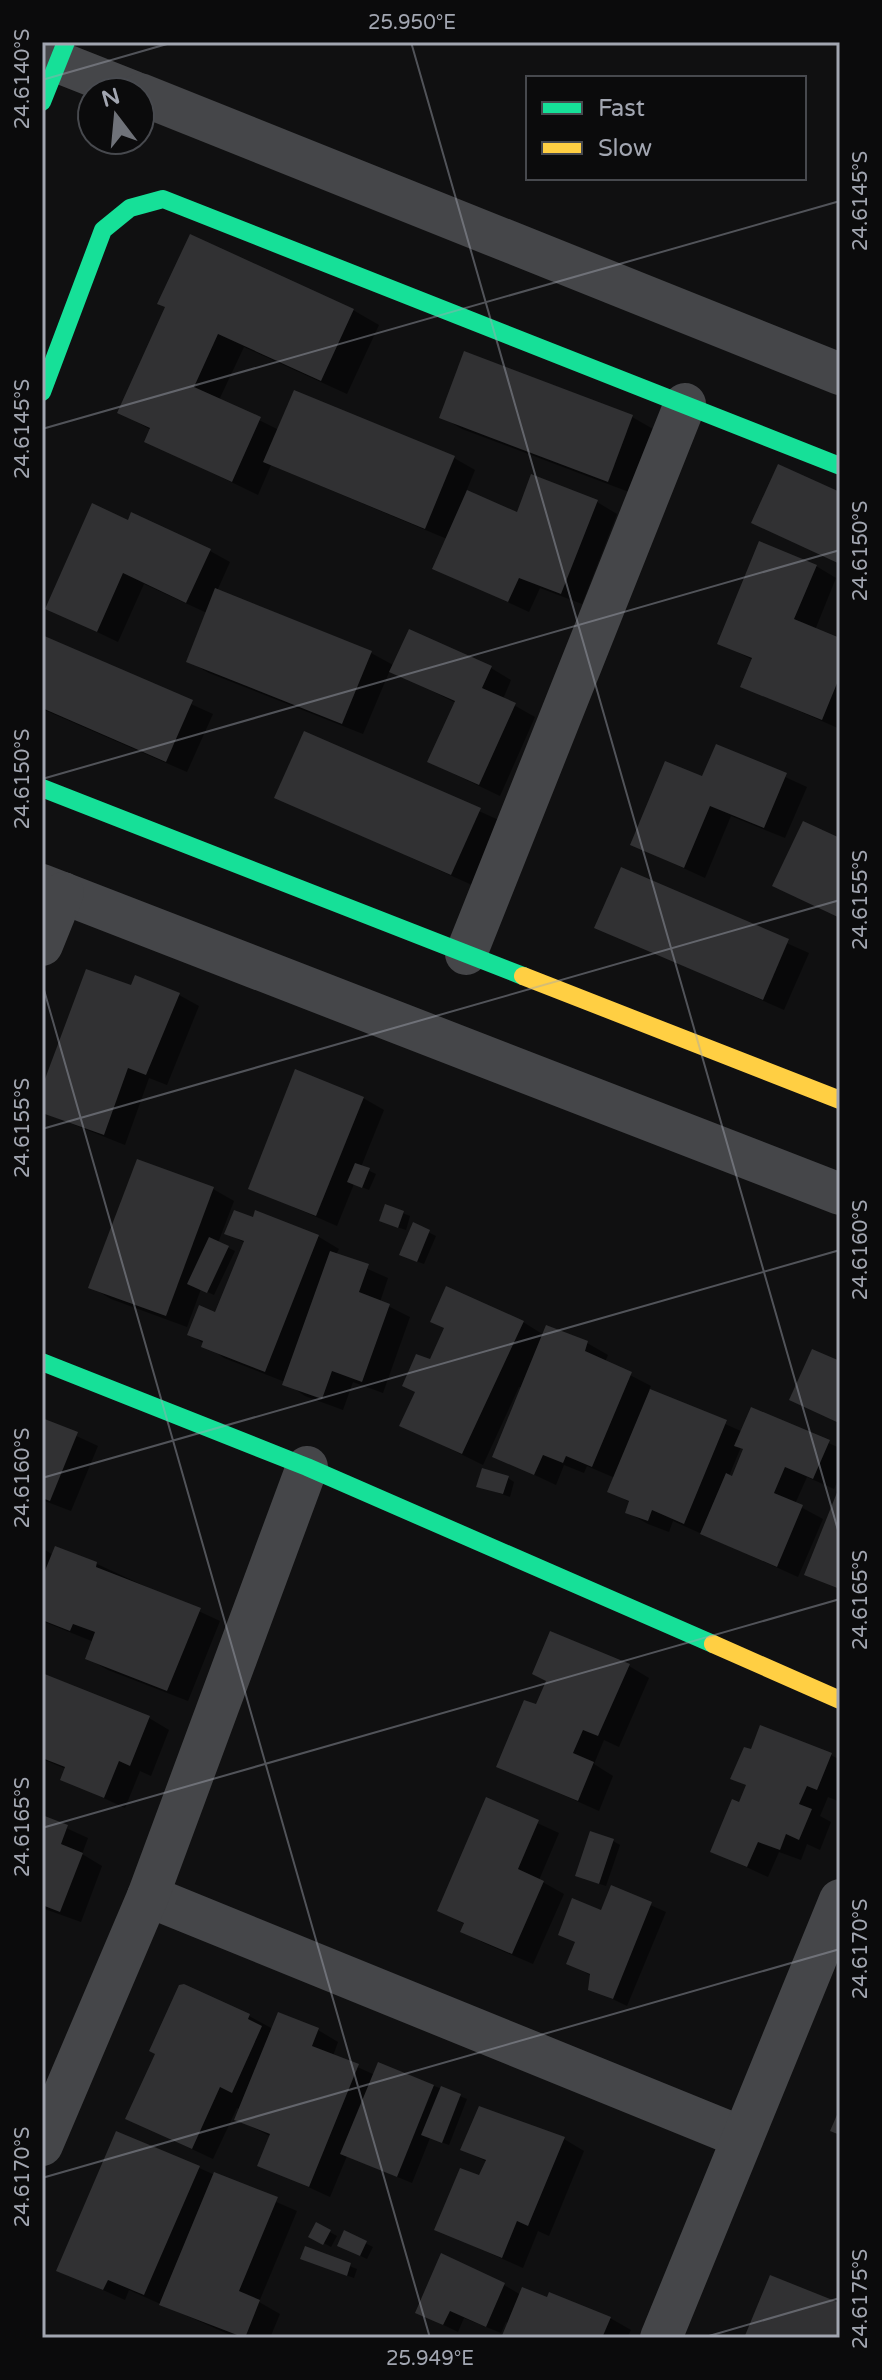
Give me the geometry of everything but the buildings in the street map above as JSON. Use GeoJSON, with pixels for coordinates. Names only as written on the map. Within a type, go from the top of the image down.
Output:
{"type":"FeatureCollection","features":[{"type":"Feature","properties":{"kind":"street"},"geometry":{"type":"LineString","coordinates":[[42,102],[62,52],[105,76]]}},
{"type":"Feature","properties":{"kind":"street"},"geometry":{"type":"LineString","coordinates":[[156,100],[840,374]]}},
{"type":"Feature","properties":{"kind":"street"},"geometry":{"type":"LineString","coordinates":[[42,392],[103,230],[122,211],[143,200],[163,199],[840,466]]}},
{"type":"Feature","properties":{"kind":"street"},"geometry":{"type":"LineString","coordinates":[[466,954],[685,404]]}},
{"type":"Feature","properties":{"kind":"street"},"geometry":{"type":"LineString","coordinates":[[42,788],[840,1100]]}},
{"type":"Feature","properties":{"kind":"street"},"geometry":{"type":"LineString","coordinates":[[42,945],[53,889],[840,1194]]}},
{"type":"Feature","properties":{"kind":"street"},"geometry":{"type":"LineString","coordinates":[[42,1362],[307,1467],[840,1700]]}},
{"type":"Feature","properties":{"kind":"street"},"geometry":{"type":"LineString","coordinates":[[42,2145],[148,1896],[307,1467]]}},
{"type":"Feature","properties":{"kind":"street"},"geometry":{"type":"LineString","coordinates":[[148,1896],[741,2137]]}},
{"type":"Feature","properties":{"kind":"street"},"geometry":{"type":"LineString","coordinates":[[661,2338],[840,1900]]}},
{"type":"Feature","properties":{"kind":"traffic: fast"},"geometry":{"type":"LineString","coordinates":[[42,102],[66,42]]}},
{"type":"Feature","properties":{"kind":"traffic: fast"},"geometry":{"type":"LineString","coordinates":[[42,392],[103,230],[130,208],[163,199],[840,466]]}},
{"type":"Feature","properties":{"kind":"traffic: fast"},"geometry":{"type":"LineString","coordinates":[[42,788],[523,976]]}},
{"type":"Feature","properties":{"kind":"traffic: fast"},"geometry":{"type":"LineString","coordinates":[[42,1362],[307,1467],[713,1644]]}},
{"type":"Feature","properties":{"kind":"traffic: slow"},"geometry":{"type":"LineString","coordinates":[[523,976],[840,1100]]}},
{"type":"Feature","properties":{"kind":"traffic: slow"},"geometry":{"type":"LineString","coordinates":[[713,1644],[840,1700]]}}]}
